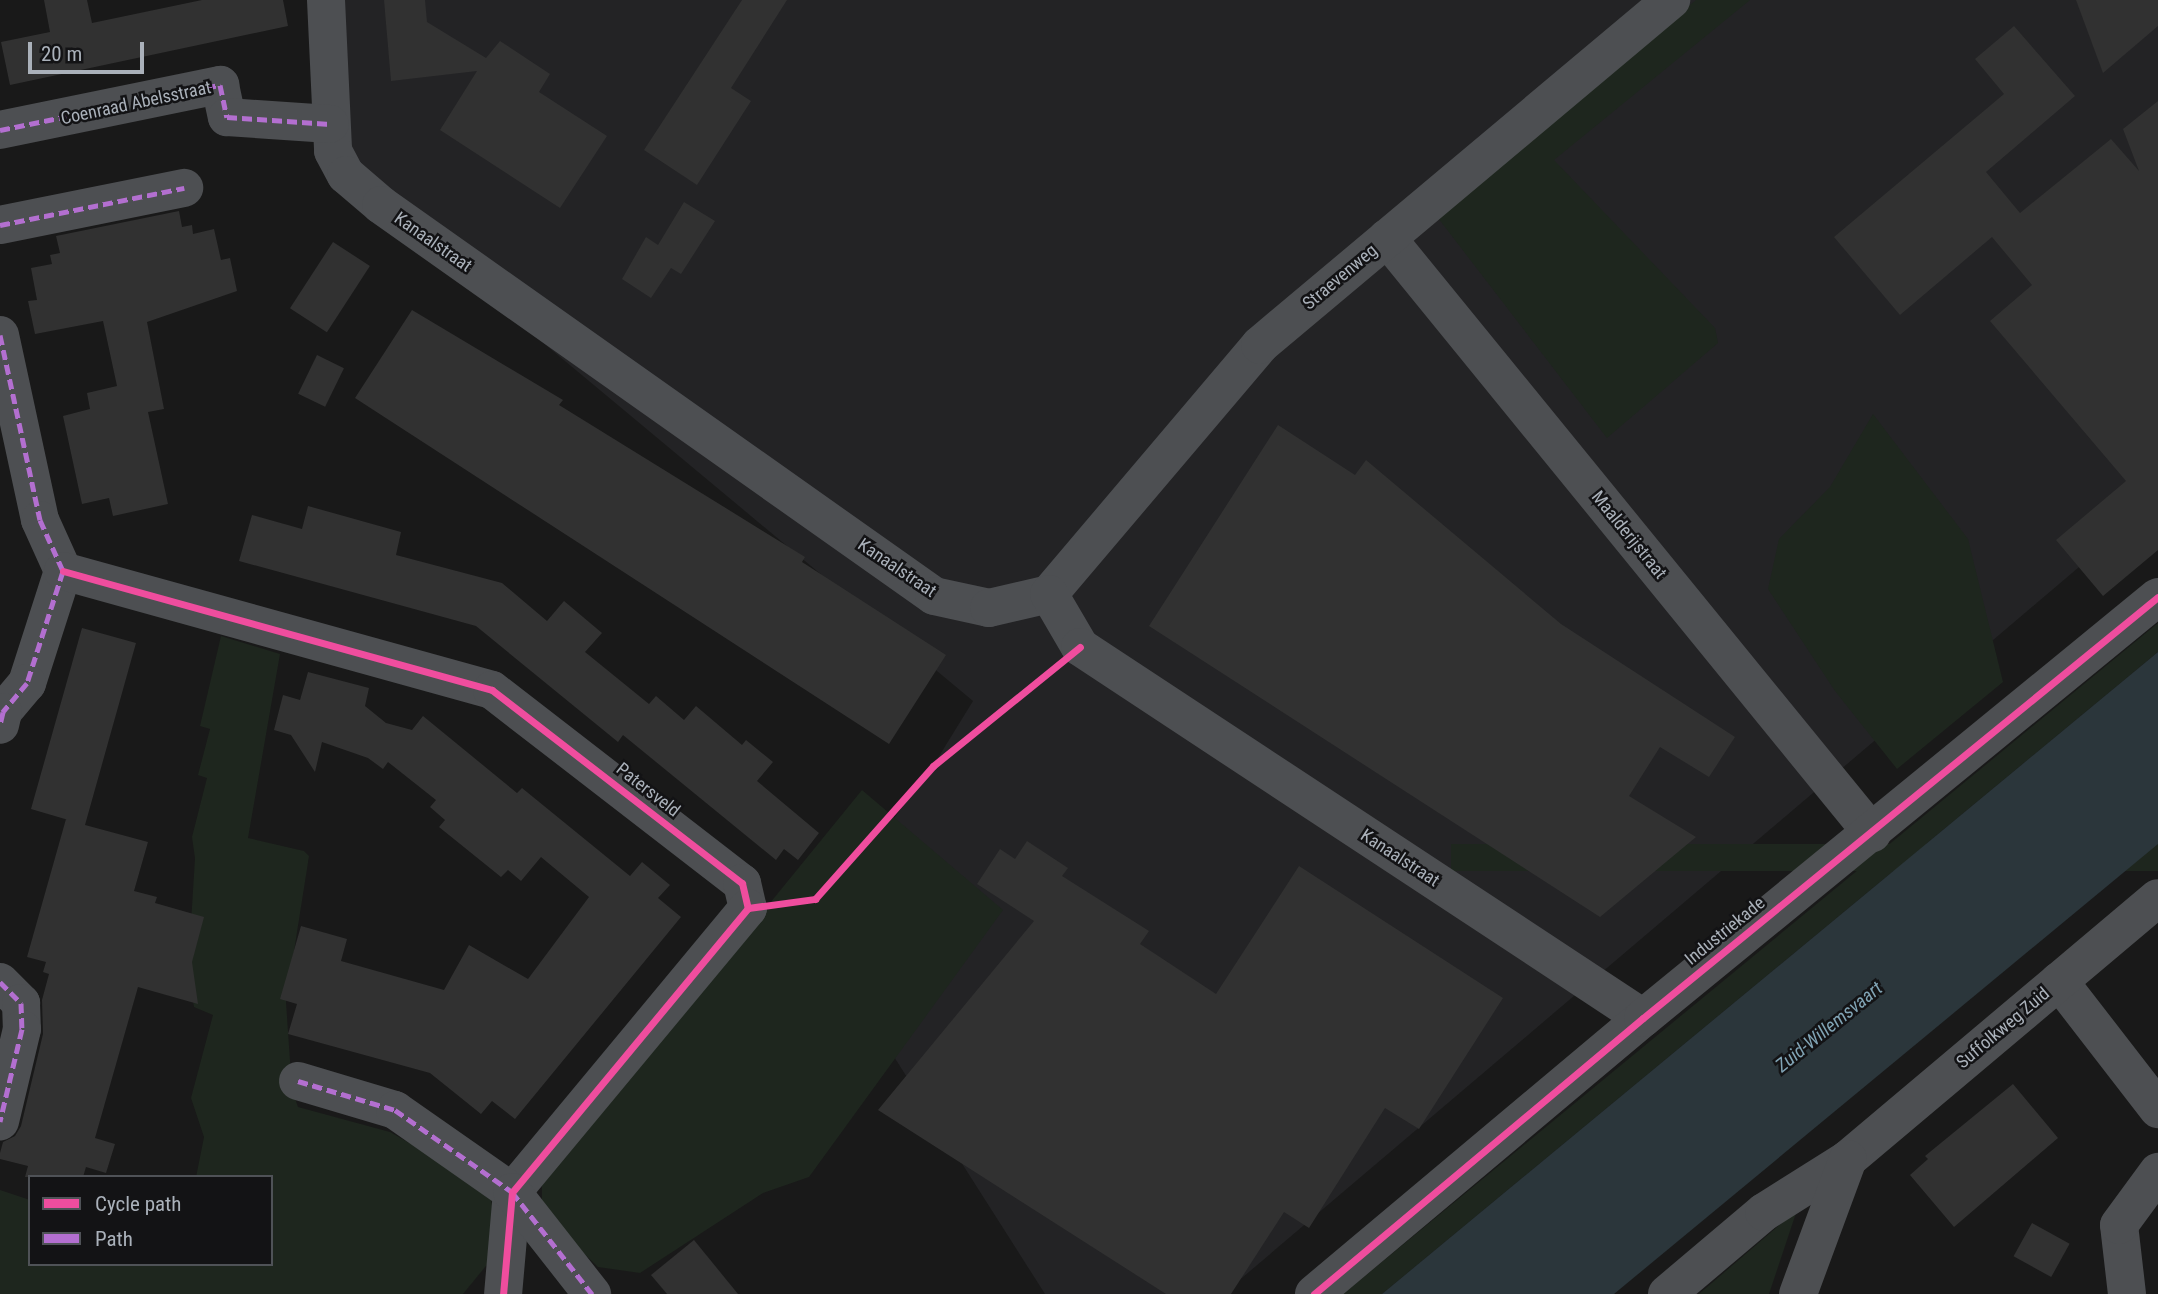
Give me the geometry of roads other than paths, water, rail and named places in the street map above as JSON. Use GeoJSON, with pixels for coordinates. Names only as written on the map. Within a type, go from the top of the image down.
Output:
{"type":"FeatureCollection","features":[{"type":"Feature","properties":{"kind":"street","name":"Kanaalstraat"},"geometry":{"type":"LineString","coordinates":[[326,0],[333,151],[345,175],[381,205],[934,596],[989,608],[1049,594],[1080,647],[1643,1018]]}},
{"type":"Feature","properties":{"kind":"street","name":"Straevenweg"},"geometry":{"type":"LineString","coordinates":[[1049,594],[1260,345],[1671,0]]}},
{"type":"Feature","properties":{"kind":"street","name":"Coenraad Abelsstraat"},"geometry":{"type":"LineString","coordinates":[[0,130],[220,85],[227,117],[330,124]]}},
{"type":"Feature","properties":{"kind":"street"},"geometry":{"type":"LineString","coordinates":[[0,225],[184,188]]}},
{"type":"Feature","properties":{"kind":"street","name":"Maalderijstraat"},"geometry":{"type":"LineString","coordinates":[[1387,238],[1872,833]]}},
{"type":"Feature","properties":{"kind":"street"},"geometry":{"type":"LineString","coordinates":[[0,335],[40,520],[63,571],[27,683],[3,712],[0,725]]}},
{"type":"Feature","properties":{"kind":"street","name":"Patersveld"},"geometry":{"type":"LineString","coordinates":[[63,571],[492,690],[742,883],[748,908],[512,1192]]}},
{"type":"Feature","properties":{"kind":"street","name":"Industriekade"},"geometry":{"type":"LineString","coordinates":[[1314,1294],[1643,1018],[2158,597]]}},
{"type":"Feature","properties":{"kind":"street","name":"Suffolkweg Zuid"},"geometry":{"type":"LineString","coordinates":[[1667,1294],[1764,1212],[1848,1158],[2158,898]]}},
{"type":"Feature","properties":{"kind":"street"},"geometry":{"type":"LineString","coordinates":[[2059,981],[2158,1109]]}},
{"type":"Feature","properties":{"kind":"street"},"geometry":{"type":"LineString","coordinates":[[0,982],[21,1003],[22,1029],[0,1121]]}},
{"type":"Feature","properties":{"kind":"street"},"geometry":{"type":"LineString","coordinates":[[298,1081],[395,1110],[512,1192],[592,1294]]}},
{"type":"Feature","properties":{"kind":"street","name":"Suffolkweg Zuid"},"geometry":{"type":"LineString","coordinates":[[1810,1287],[1848,1158]]}},
{"type":"Feature","properties":{"kind":"street"},"geometry":{"type":"LineString","coordinates":[[2127,1294],[2119,1225],[2158,1172]]}},
{"type":"Feature","properties":{"kind":"street"},"geometry":{"type":"LineString","coordinates":[[503,1294],[512,1192]]}},
{"type":"Feature","properties":{"kind":"water","name":"Zuid-Willemsvaart"},"geometry":{"type":"Polygon","coordinates":[[[2158,652],[2158,844],[1614,1294],[1382,1294],[2158,652]]]}}]}
